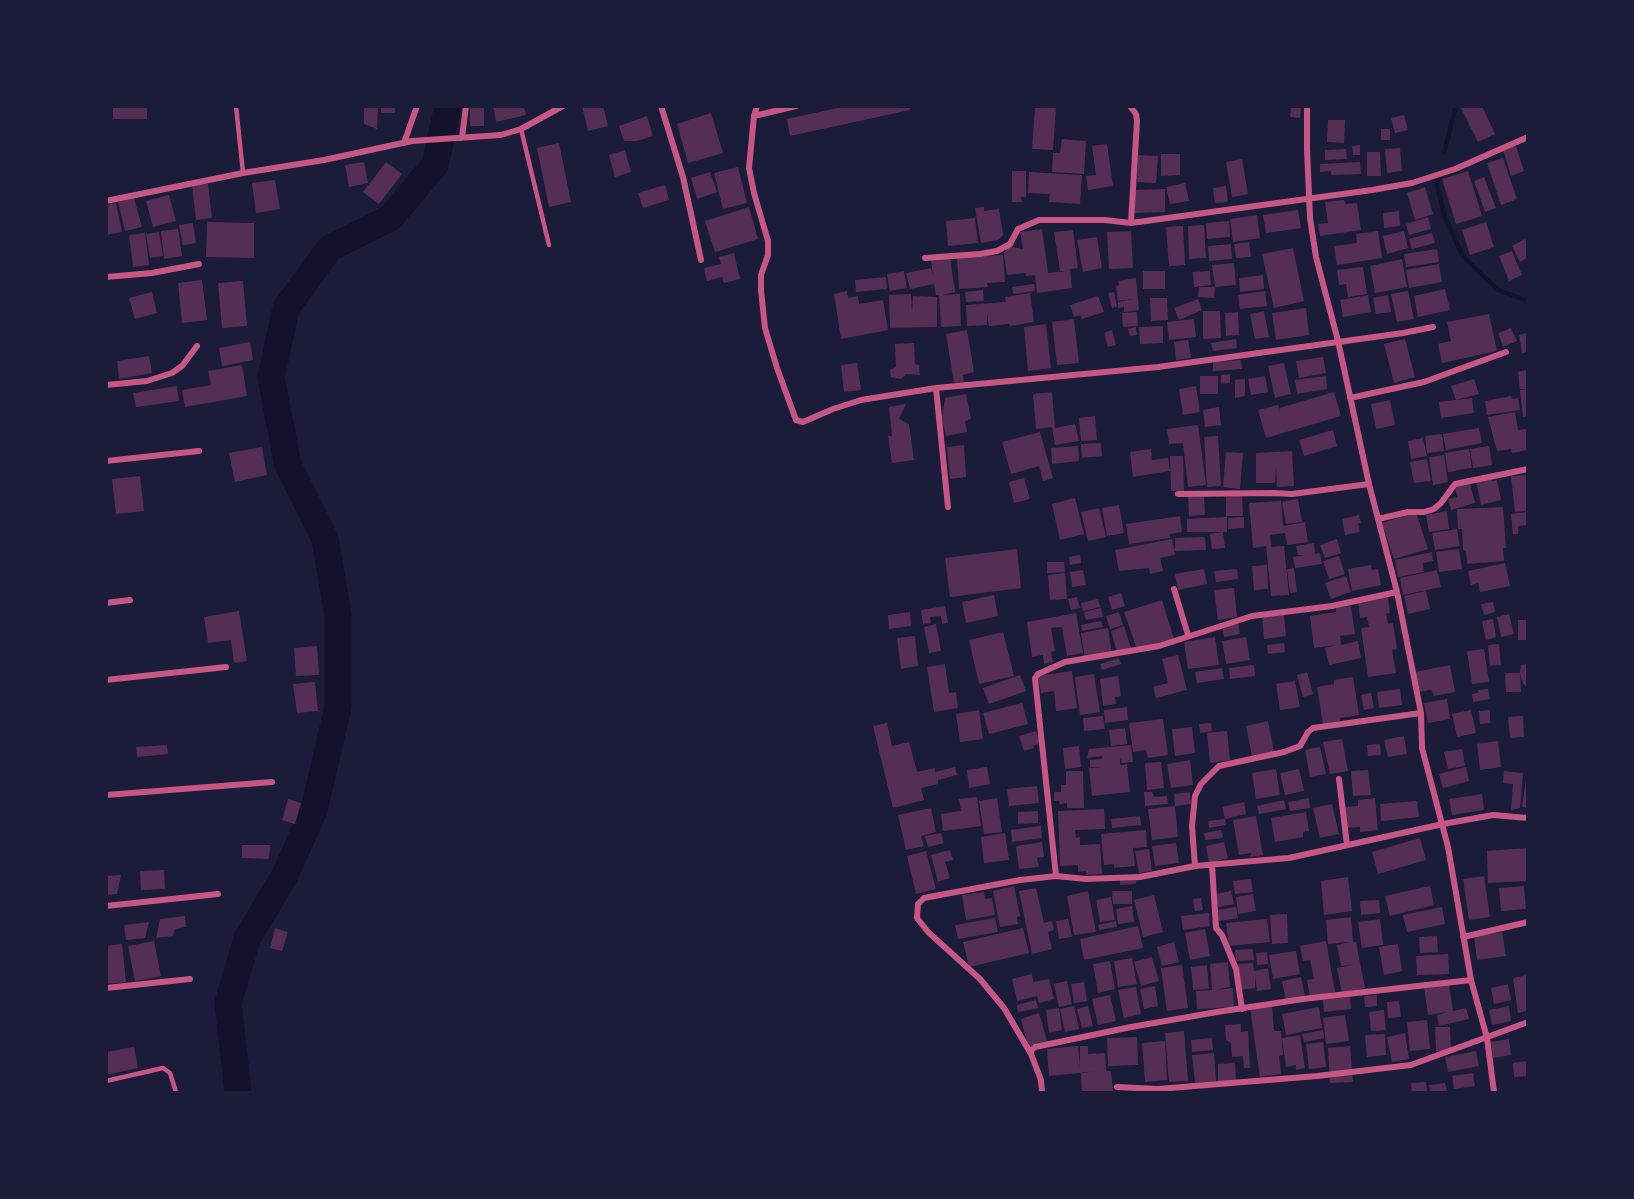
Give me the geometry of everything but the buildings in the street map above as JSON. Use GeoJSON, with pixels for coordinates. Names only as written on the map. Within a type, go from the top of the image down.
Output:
{"type":"FeatureCollection","features":[{"type":"Feature","properties":{"kind":"street"},"geometry":{"type":"LineString","coordinates":[[404,143],[417,106]]}},
{"type":"Feature","properties":{"kind":"street"},"geometry":{"type":"LineString","coordinates":[[462,138],[466,106]]}},
{"type":"Feature","properties":{"kind":"street"},"geometry":{"type":"LineString","coordinates":[[106,201],[412,141],[501,135],[521,129],[563,106]]}},
{"type":"Feature","properties":{"kind":"street"},"geometry":{"type":"LineString","coordinates":[[661,106],[683,177],[701,260]]}},
{"type":"Feature","properties":{"kind":"street"},"geometry":{"type":"LineString","coordinates":[[757,106],[749,168],[768,241],[768,255],[761,275],[762,308],[765,328],[777,368],[796,420],[803,422],[811,420],[833,409],[861,400],[936,388],[1158,367],[1433,327]]}},
{"type":"Feature","properties":{"kind":"street"},"geometry":{"type":"LineString","coordinates":[[754,116],[796,106]]}},
{"type":"Feature","properties":{"kind":"street"},"geometry":{"type":"LineString","coordinates":[[1130,106],[1136,114],[1137,121],[1131,223]]}},
{"type":"Feature","properties":{"kind":"street"},"geometry":{"type":"LineString","coordinates":[[1307,106],[1309,199],[1316,257],[1338,341],[1369,484],[1397,592],[1421,713],[1422,748],[1443,824],[1471,980],[1487,1038],[1494,1092]]}},
{"type":"Feature","properties":{"kind":"street"},"geometry":{"type":"LineString","coordinates":[[925,258],[997,251],[1010,244],[1018,229],[1039,220],[1105,220],[1131,223],[1412,183],[1455,169],[1527,137]]}},
{"type":"Feature","properties":{"kind":"street"},"geometry":{"type":"LineString","coordinates":[[106,277],[152,273],[200,264]]}},
{"type":"Feature","properties":{"kind":"street"},"geometry":{"type":"LineString","coordinates":[[106,385],[147,381],[172,374],[182,366],[197,346]]}},
{"type":"Feature","properties":{"kind":"street"},"geometry":{"type":"LineString","coordinates":[[1350,398],[1424,381],[1506,352]]}},
{"type":"Feature","properties":{"kind":"street"},"geometry":{"type":"LineString","coordinates":[[936,388],[948,507]]}},
{"type":"Feature","properties":{"kind":"street"},"geometry":{"type":"LineString","coordinates":[[106,461],[199,451]]}},
{"type":"Feature","properties":{"kind":"street"},"geometry":{"type":"LineString","coordinates":[[1378,519],[1434,509],[1442,503],[1455,484],[1527,469]]}},
{"type":"Feature","properties":{"kind":"street"},"geometry":{"type":"LineString","coordinates":[[1178,494],[1292,494],[1369,484]]}},
{"type":"Feature","properties":{"kind":"street"},"geometry":{"type":"LineString","coordinates":[[1174,589],[1188,635]]}},
{"type":"Feature","properties":{"kind":"street"},"geometry":{"type":"LineString","coordinates":[[1056,876],[1035,678],[1043,670],[1065,662],[1159,646],[1252,616],[1332,606],[1397,592]]}},
{"type":"Feature","properties":{"kind":"street"},"geometry":{"type":"LineString","coordinates":[[106,603],[130,600]]}},
{"type":"Feature","properties":{"kind":"street"},"geometry":{"type":"LineString","coordinates":[[106,680],[226,667]]}},
{"type":"Feature","properties":{"kind":"street"},"geometry":{"type":"LineString","coordinates":[[1194,866],[1192,826],[1195,796],[1201,784],[1219,766],[1284,752],[1300,746],[1313,728],[1421,713]]}},
{"type":"Feature","properties":{"kind":"street"},"geometry":{"type":"LineString","coordinates":[[1339,780],[1347,845]]}},
{"type":"Feature","properties":{"kind":"street"},"geometry":{"type":"LineString","coordinates":[[106,795],[272,782]]}},
{"type":"Feature","properties":{"kind":"street"},"geometry":{"type":"LineString","coordinates":[[1042,1092],[1041,1080],[1031,1054],[1004,1008],[980,979],[928,932],[917,918],[918,904],[924,898],[1020,880],[1056,876],[1086,879],[1140,877],[1194,866],[1289,858],[1443,824],[1493,816],[1527,818]]}},
{"type":"Feature","properties":{"kind":"street"},"geometry":{"type":"LineString","coordinates":[[1212,865],[1216,928],[1222,934],[1236,969],[1242,1009]]}},
{"type":"Feature","properties":{"kind":"street"},"geometry":{"type":"LineString","coordinates":[[106,906],[218,894]]}},
{"type":"Feature","properties":{"kind":"street"},"geometry":{"type":"LineString","coordinates":[[1463,937],[1527,922]]}},
{"type":"Feature","properties":{"kind":"street"},"geometry":{"type":"LineString","coordinates":[[106,988],[190,979]]}},
{"type":"Feature","properties":{"kind":"street"},"geometry":{"type":"LineString","coordinates":[[1031,1054],[1035,1047],[1131,1027],[1303,999],[1471,980]]}},
{"type":"Feature","properties":{"kind":"street"},"geometry":{"type":"LineString","coordinates":[[1117,1087],[1158,1089],[1317,1076],[1410,1065],[1527,1022]]}},
{"type":"Feature","properties":{"kind":"lane"},"geometry":{"type":"LineString","coordinates":[[236,106],[243,173]]}},
{"type":"Feature","properties":{"kind":"lane"},"geometry":{"type":"LineString","coordinates":[[521,129],[549,245]]}},
{"type":"Feature","properties":{"kind":"lane"},"geometry":{"type":"LineString","coordinates":[[106,1081],[163,1068],[170,1073],[176,1092]]}},
{"type":"Feature","properties":{"kind":"waterway"},"geometry":{"type":"LineString","coordinates":[[238,1092],[228,1003],[247,939],[285,875],[314,810],[338,707],[338,615],[325,539],[288,465],[271,378],[286,308],[330,248],[390,218],[435,165],[448,106]]}},
{"type":"Feature","properties":{"kind":"waterway"},"geometry":{"type":"LineString","coordinates":[[1444,153],[1456,106]]}},
{"type":"Feature","properties":{"kind":"waterway"},"geometry":{"type":"LineString","coordinates":[[1437,177],[1445,217],[1462,255],[1498,290],[1528,301]]}}]}
